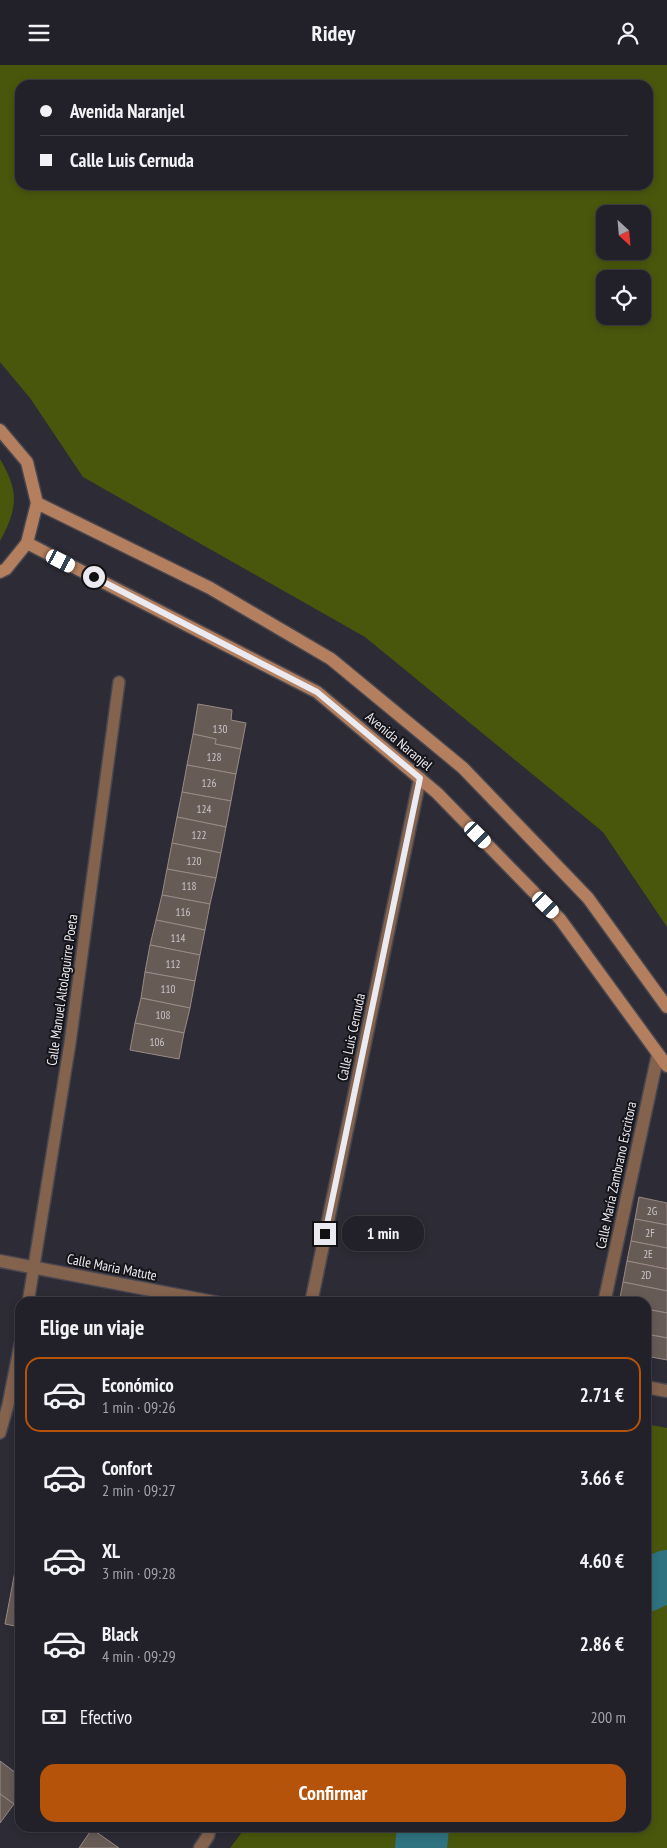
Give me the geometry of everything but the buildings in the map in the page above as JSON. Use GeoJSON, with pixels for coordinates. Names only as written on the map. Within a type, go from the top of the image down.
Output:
{"type":"FeatureCollection","features":[{"type":"Feature","properties":{"kind":"street"},"geometry":{"type":"LineString","coordinates":[[0,430],[27,462],[37,503],[27,543],[6,569],[0,572]]}},
{"type":"Feature","properties":{"kind":"street","name":"Avenida Naranjel"},"geometry":{"type":"LineString","coordinates":[[37,503],[210,588],[331,659],[463,768],[588,898],[667,1007]]}},
{"type":"Feature","properties":{"kind":"street","name":"Avenida Naranjel"},"geometry":{"type":"LineString","coordinates":[[27,543],[317,692],[437,793],[560,919],[667,1066]]}},
{"type":"Feature","properties":{"kind":"street","name":"Calle Luis Cernuda"},"geometry":{"type":"LineString","coordinates":[[312,1297],[420,778]]}},
{"type":"Feature","properties":{"kind":"street","name":"Calle María Zambrano Escritora"},"geometry":{"type":"LineString","coordinates":[[605,1297],[658,1054]]}},
{"type":"Feature","properties":{"kind":"street","name":"Calle Maria Matute"},"geometry":{"type":"LineString","coordinates":[[0,1261],[187,1297]]}},
{"type":"Feature","properties":{"kind":"street"},"geometry":{"type":"LineString","coordinates":[[651,1388],[667,1391]]}},
{"type":"Feature","properties":{"kind":"street"},"geometry":{"type":"LineString","coordinates":[[200,1848],[209,1832]]}},
{"type":"Feature","properties":{"kind":"lane","name":"Calle Manuel Altolaguirre Poeta"},"geometry":{"type":"LineString","coordinates":[[29,1297],[70,1043],[119,682]]}},
{"type":"Feature","properties":{"kind":"lane"},"geometry":{"type":"LineString","coordinates":[[0,1433],[15,1369]]}},
{"type":"Feature","properties":{"kind":"green space"},"geometry":{"type":"Polygon","coordinates":[[[0,65],[667,65],[667,927],[603,832],[365,637],[83,477],[30,398],[0,362],[0,65]]]}},
{"type":"Feature","properties":{"kind":"green space"},"geometry":{"type":"Polygon","coordinates":[[[0,459],[11,481],[14,500],[10,519],[0,541],[0,459]]]}},
{"type":"Feature","properties":{"kind":"green space"},"geometry":{"type":"Polygon","coordinates":[[[651,1425],[667,1428],[667,1848],[230,1848],[242,1832],[651,1832],[651,1425]]]}},
{"type":"Feature","properties":{"kind":"waterway"},"geometry":{"type":"LineString","coordinates":[[651,1584],[667,1576]]}},
{"type":"Feature","properties":{"kind":"waterway"},"geometry":{"type":"LineString","coordinates":[[421,1848],[423,1832]]}},
{"type":"Feature","properties":{"kind":"route"},"geometry":{"type":"LineString","coordinates":[[94,577],[317,692],[420,778],[325,1234]]}}]}
